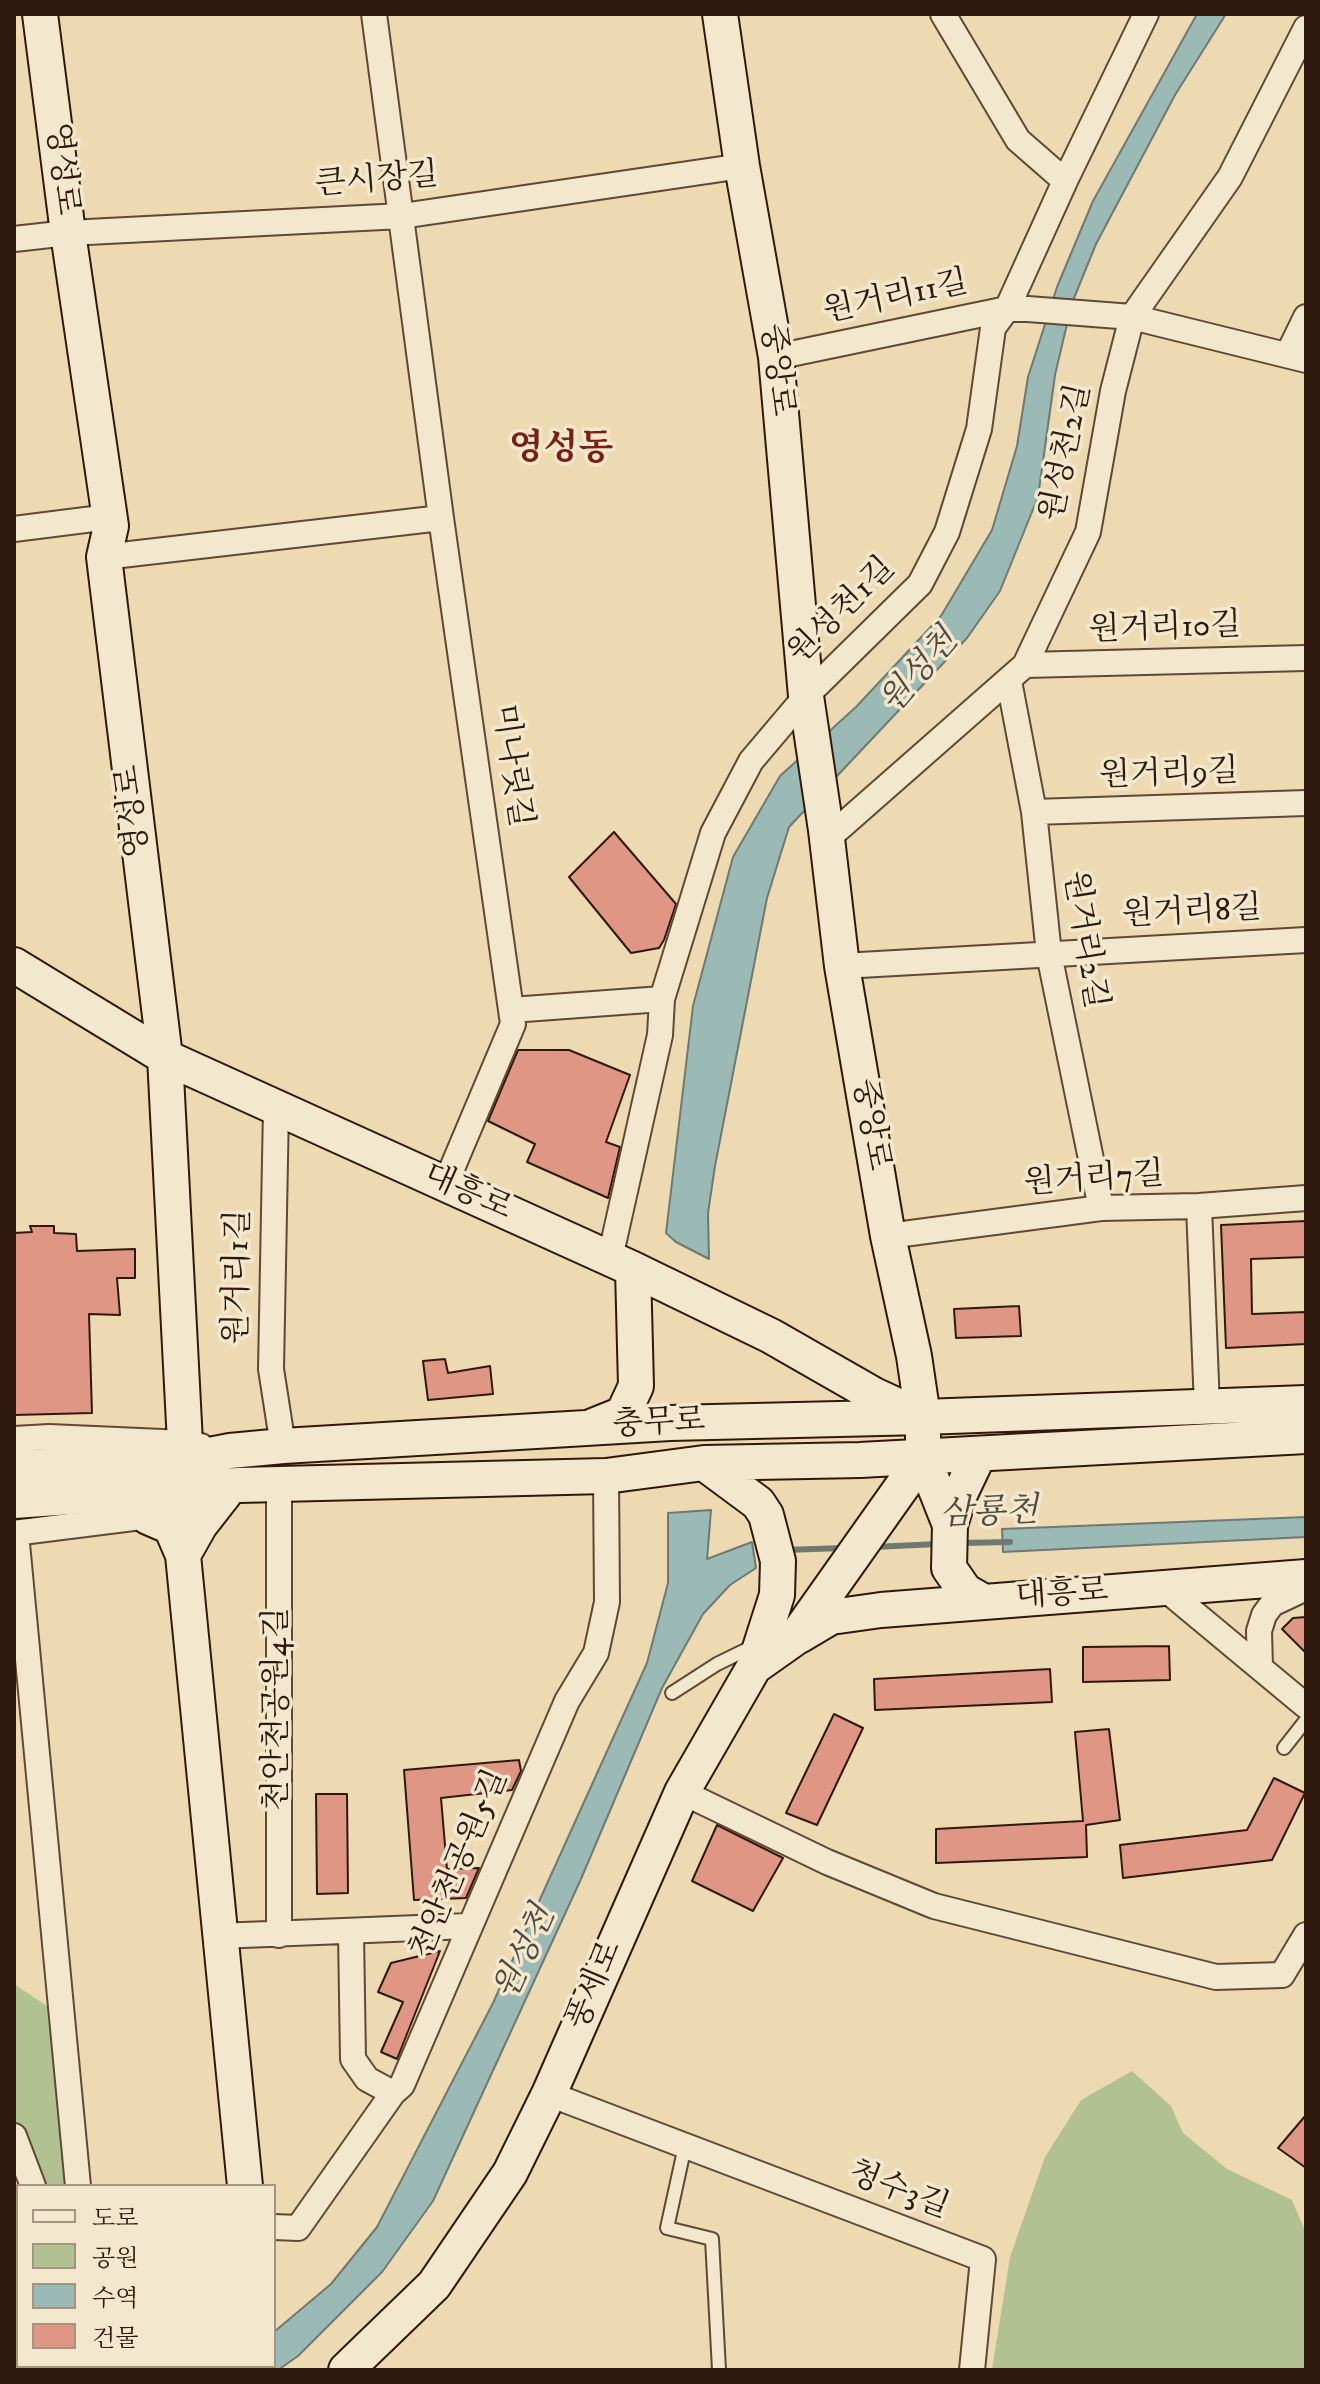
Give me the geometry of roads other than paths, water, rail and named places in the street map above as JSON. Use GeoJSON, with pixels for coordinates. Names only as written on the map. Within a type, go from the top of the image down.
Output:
{"type":"FeatureCollection","features":[{"type":"Feature","properties":{"kind":"street","name":"영성로"},"geometry":{"type":"LineString","coordinates":[[40,14],[111,526],[104,557],[165,1057],[185,1443]]}},
{"type":"Feature","properties":{"kind":"street","name":"미나릿길"},"geometry":{"type":"LineString","coordinates":[[374,14],[512,1017]]}},
{"type":"Feature","properties":{"kind":"street","name":"중앙로"},"geometry":{"type":"LineString","coordinates":[[720,14],[742,166],[776,357],[808,712],[842,966],[888,1236],[923,1417],[941,1477]]}},
{"type":"Feature","properties":{"kind":"street"},"geometry":{"type":"LineString","coordinates":[[943,14],[1018,140],[1065,181]]}},
{"type":"Feature","properties":{"kind":"street","name":"원성천1길"},"geometry":{"type":"LineString","coordinates":[[622,1264],[660,1035],[662,999],[713,833],[751,761],[808,712],[920,584],[947,532],[979,429],[993,328],[1018,309],[1065,181],[1146,14]]}},
{"type":"Feature","properties":{"kind":"street","name":"원성천2길"},"geometry":{"type":"LineString","coordinates":[[826,835],[1017,673],[1088,532],[1113,391],[1122,317],[1230,177],[1306,28]]}},
{"type":"Feature","properties":{"kind":"street","name":"큰시장길"},"geometry":{"type":"LineString","coordinates":[[14,239],[68,233],[402,216],[742,166]]}},
{"type":"Feature","properties":{"kind":"street","name":"원거리11길"},"geometry":{"type":"LineString","coordinates":[[776,357],[1018,309],[1122,317]]}},
{"type":"Feature","properties":{"kind":"street"},"geometry":{"type":"LineString","coordinates":[[1122,317],[1297,357],[1306,317]]}},
{"type":"Feature","properties":{"kind":"street"},"geometry":{"type":"LineString","coordinates":[[14,529],[109,517]]}},
{"type":"Feature","properties":{"kind":"street"},"geometry":{"type":"LineString","coordinates":[[104,557],[441,518]]}},
{"type":"Feature","properties":{"kind":"street","name":"원거리10길"},"geometry":{"type":"LineString","coordinates":[[1017,673],[1306,658]]}},
{"type":"Feature","properties":{"kind":"street","name":"원거리2길"},"geometry":{"type":"LineString","coordinates":[[1017,673],[1049,954],[1101,1208]]}},
{"type":"Feature","properties":{"kind":"street","name":"원거리9길"},"geometry":{"type":"LineString","coordinates":[[1034,812],[1306,803]]}},
{"type":"Feature","properties":{"kind":"street","name":"원거리8길"},"geometry":{"type":"LineString","coordinates":[[842,966],[1306,940]]}},
{"type":"Feature","properties":{"kind":"street","name":"대흥로"},"geometry":{"type":"LineString","coordinates":[[14,965],[165,1057],[622,1264],[771,1336],[874,1395],[923,1417]]}},
{"type":"Feature","properties":{"kind":"street"},"geometry":{"type":"LineString","coordinates":[[445,1185],[512,1017],[662,999]]}},
{"type":"Feature","properties":{"kind":"street","name":"원거리1길"},"geometry":{"type":"LineString","coordinates":[[276,1108],[271,1369],[283,1446]]}},
{"type":"Feature","properties":{"kind":"street","name":"원거리7길"},"geometry":{"type":"LineString","coordinates":[[888,1236],[1101,1208],[1199,1206],[1306,1198]]}},
{"type":"Feature","properties":{"kind":"street"},"geometry":{"type":"LineString","coordinates":[[1199,1206],[1207,1407]]}},
{"type":"Feature","properties":{"kind":"street"},"geometry":{"type":"LineString","coordinates":[[588,1428],[623,1414],[636,1386],[622,1264]]}},
{"type":"Feature","properties":{"kind":"street"},"geometry":{"type":"LineString","coordinates":[[845,1378],[877,1388],[893,1386],[903,1378],[911,1344]]}},
{"type":"Feature","properties":{"kind":"street","name":"충무로"},"geometry":{"type":"LineString","coordinates":[[14,1467],[174,1462],[230,1451],[283,1446],[670,1423],[1306,1403]]}},
{"type":"Feature","properties":{"kind":"street","name":"충무로"},"geometry":{"type":"LineString","coordinates":[[15,1523],[279,1483],[606,1476],[704,1463],[941,1477],[979,1454],[1306,1436]]}},
{"type":"Feature","properties":{"kind":"street"},"geometry":{"type":"LineString","coordinates":[[14,1439],[49,1437],[185,1443],[230,1451]]}},
{"type":"Feature","properties":{"kind":"street"},"geometry":{"type":"LineString","coordinates":[[941,1477],[979,1454]]}},
{"type":"Feature","properties":{"kind":"street"},"geometry":{"type":"LineString","coordinates":[[704,1463],[758,1503],[766,1515],[778,1561],[770,1649]]}},
{"type":"Feature","properties":{"kind":"street","name":"천안천공원5길"},"geometry":{"type":"LineString","coordinates":[[276,2227],[298,2228],[393,2093],[402,2085],[567,1701],[596,1653],[607,1602],[606,1476]]}},
{"type":"Feature","properties":{"kind":"street","name":"대흥로"},"geometry":{"type":"LineString","coordinates":[[941,1477],[959,1496],[950,1525],[949,1568],[965,1591],[984,1602],[1306,1577]]}},
{"type":"Feature","properties":{"kind":"street","name":"풍세로"},"geometry":{"type":"LineString","coordinates":[[346,2370],[434,2285],[510,2173],[549,2094],[682,1792],[770,1649],[829,1592],[899,1488],[941,1477]]}},
{"type":"Feature","properties":{"kind":"street","name":"천안천공원4길"},"geometry":{"type":"LineString","coordinates":[[279,1483],[279,1935]]}},
{"type":"Feature","properties":{"kind":"street"},"geometry":{"type":"LineString","coordinates":[[78,2184],[15,1523],[148,1517],[181,1512],[232,1489]]}},
{"type":"Feature","properties":{"kind":"street"},"geometry":{"type":"LineString","coordinates":[[183,1555],[200,1525],[232,1489]]}},
{"type":"Feature","properties":{"kind":"street"},"geometry":{"type":"LineString","coordinates":[[148,1517],[171,1527],[183,1555],[218,1936],[245,2184]]}},
{"type":"Feature","properties":{"kind":"street"},"geometry":{"type":"LineString","coordinates":[[1164,1588],[1306,1706]]}},
{"type":"Feature","properties":{"kind":"street"},"geometry":{"type":"LineString","coordinates":[[1260,1667],[1259,1631],[1264,1615],[1272,1604],[1306,1588]]}},
{"type":"Feature","properties":{"kind":"street"},"geometry":{"type":"LineString","coordinates":[[770,1649],[831,1617],[984,1602]]}},
{"type":"Feature","properties":{"kind":"street"},"geometry":{"type":"LineString","coordinates":[[682,1792],[827,1862],[934,1906],[1216,1977],[1282,1975],[1306,1935]]}},
{"type":"Feature","properties":{"kind":"street"},"geometry":{"type":"LineString","coordinates":[[218,1936],[468,1926]]}},
{"type":"Feature","properties":{"kind":"street"},"geometry":{"type":"LineString","coordinates":[[351,1933],[353,2059],[367,2079],[393,2093]]}},
{"type":"Feature","properties":{"kind":"street","name":"청수3길"},"geometry":{"type":"LineString","coordinates":[[549,2094],[983,2259],[972,2370]]}},
{"type":"Feature","properties":{"kind":"street"},"geometry":{"type":"LineString","coordinates":[[14,2136],[32,2184]]}},
{"type":"Feature","properties":{"kind":"lane"},"geometry":{"type":"LineString","coordinates":[[672,1693],[717,1664],[770,1649]]}},
{"type":"Feature","properties":{"kind":"lane"},"geometry":{"type":"LineString","coordinates":[[1284,1748],[1306,1720]]}},
{"type":"Feature","properties":{"kind":"lane"},"geometry":{"type":"LineString","coordinates":[[685,2146],[667,2228],[712,2239],[719,2370]]}},
{"type":"Feature","properties":{"kind":"water","name":"원성천"},"geometry":{"type":"Polygon","coordinates":[[[1197,14],[1226,14],[1175,95],[1096,244],[1072,303],[1055,375],[1038,497],[1000,591],[967,638],[789,827],[767,898],[715,1166],[708,1213],[709,1259],[676,1242],[666,1233],[693,1006],[733,857],[780,776],[856,707],[941,616],[992,530],[1017,446],[1028,377],[1057,287],[1093,201],[1197,14]]]}},
{"type":"Feature","properties":{"kind":"water","name":"원성천"},"geometry":{"type":"Polygon","coordinates":[[[711,1510],[707,1559],[752,1542],[756,1568],[730,1585],[703,1614],[662,1688],[581,1879],[433,2201],[382,2272],[298,2356],[278,2370],[226,2370],[276,2368],[276,2330],[331,2284],[377,2227],[493,2003],[647,1663],[668,1583],[668,1513],[711,1510]]]}},
{"type":"Feature","properties":{"kind":"water"},"geometry":{"type":"Polygon","coordinates":[[[1306,1517],[1306,1537],[1003,1552],[1002,1529],[1306,1517]]]}},
{"type":"Feature","properties":{"kind":"waterway","name":"삼룡천"},"geometry":{"type":"LineString","coordinates":[[962,1543],[1010,1542]]}},
{"type":"Feature","properties":{"kind":"waterway","name":"삼룡천"},"geometry":{"type":"LineString","coordinates":[[874,1547],[938,1544]]}},
{"type":"Feature","properties":{"kind":"waterway","name":"삼룡천"},"geometry":{"type":"LineString","coordinates":[[786,1550],[842,1548]]}},
{"type":"Feature","properties":{"kind":"district","name":"영성동"},"geometry":{"type":"Point","coordinates":[561,452]}}]}
